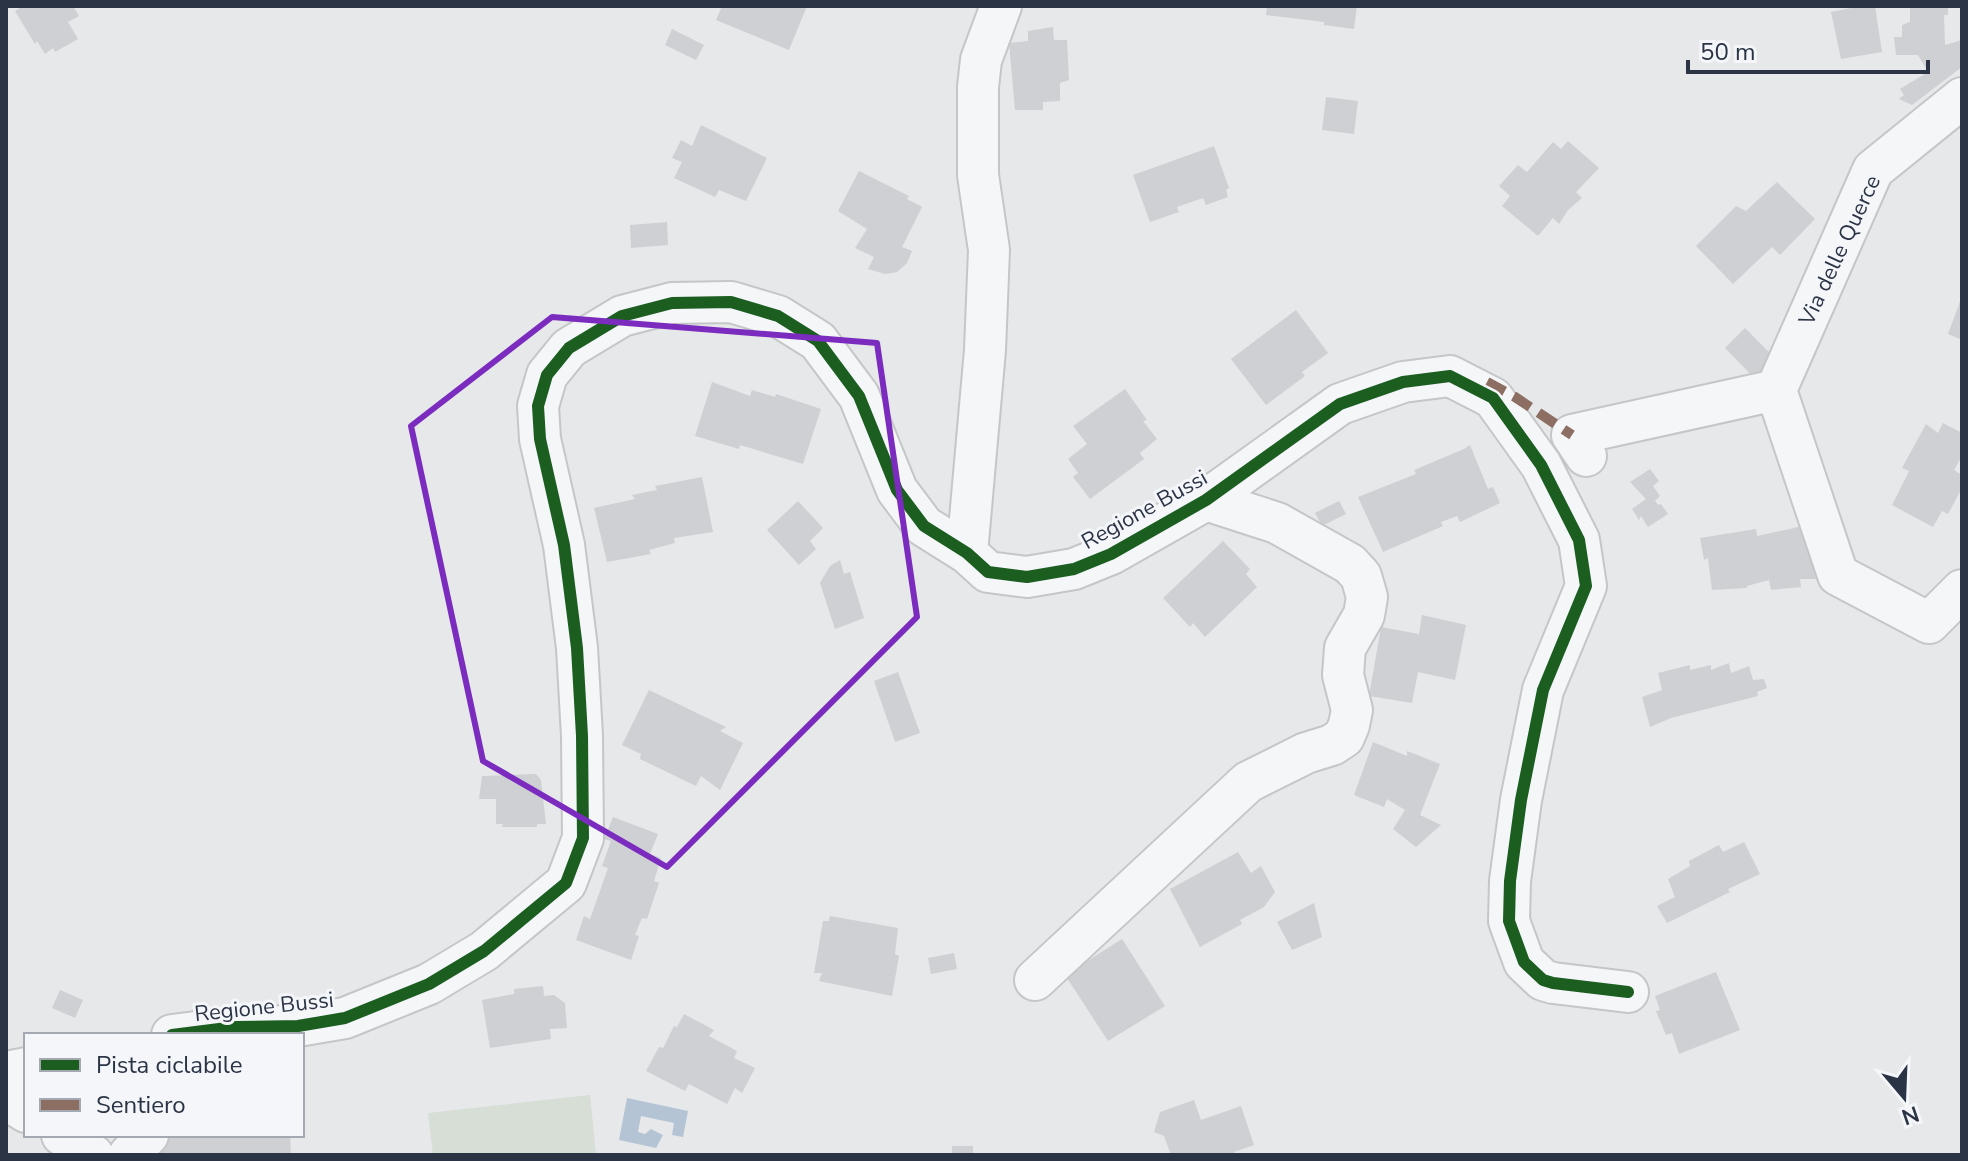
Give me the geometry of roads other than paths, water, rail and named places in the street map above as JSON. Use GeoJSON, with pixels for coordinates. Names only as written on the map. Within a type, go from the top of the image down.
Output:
{"type":"FeatureCollection","features":[{"type":"Feature","properties":{"kind":"street"},"geometry":{"type":"LineString","coordinates":[[967,553],[985,350],[989,250],[978,175],[978,87],[981,60],[1001,6]]}},
{"type":"Feature","properties":{"kind":"street","name":"Via delle Querce"},"geometry":{"type":"LineString","coordinates":[[1776,390],[1873,170],[1962,98]]}},
{"type":"Feature","properties":{"kind":"street","name":"Regione Bussi"},"geometry":{"type":"LineString","coordinates":[[188,1033],[235,1027],[298,1026],[345,1018],[429,984],[484,951],[566,883],[583,838],[577,648],[564,545],[540,439],[538,406],[547,375],[569,348],[622,316],[672,303],[731,302],[778,316],[818,341],[859,396],[897,490],[924,526],[967,553],[988,572],[1027,577],[1074,569],[1111,554],[1206,500],[1340,404],[1403,382],[1450,376],[1493,398],[1541,465],[1579,540],[1586,586],[1543,690],[1521,800],[1510,881],[1509,921],[1524,962],[1543,980],[1628,992]]}},
{"type":"Feature","properties":{"kind":"street"},"geometry":{"type":"LineString","coordinates":[[1586,456],[1572,435],[1776,390],[1838,575],[1929,623],[1962,590]]}},
{"type":"Feature","properties":{"kind":"street","name":"Regione Bussi"},"geometry":{"type":"LineString","coordinates":[[1035,980],[1248,782],[1306,753],[1332,745],[1344,737],[1349,725],[1352,710],[1343,675],[1345,648],[1364,615],[1367,597],[1361,576],[1350,564],[1277,523],[1206,500]]}},
{"type":"Feature","properties":{"kind":"street"},"geometry":{"type":"LineString","coordinates":[[6,1099],[24,1111]]}},
{"type":"Feature","properties":{"kind":"street"},"geometry":{"type":"LineString","coordinates":[[65,1137],[93,1155]]}},
{"type":"Feature","properties":{"kind":"street"},"geometry":{"type":"LineString","coordinates":[[129,1155],[146,1137]]}},
{"type":"Feature","properties":{"kind":"water"},"geometry":{"type":"Polygon","coordinates":[[[627,1098],[688,1111],[683,1137],[672,1135],[674,1123],[641,1116],[638,1132],[645,1134],[651,1129],[663,1135],[656,1148],[619,1140],[627,1098]]]}}]}
